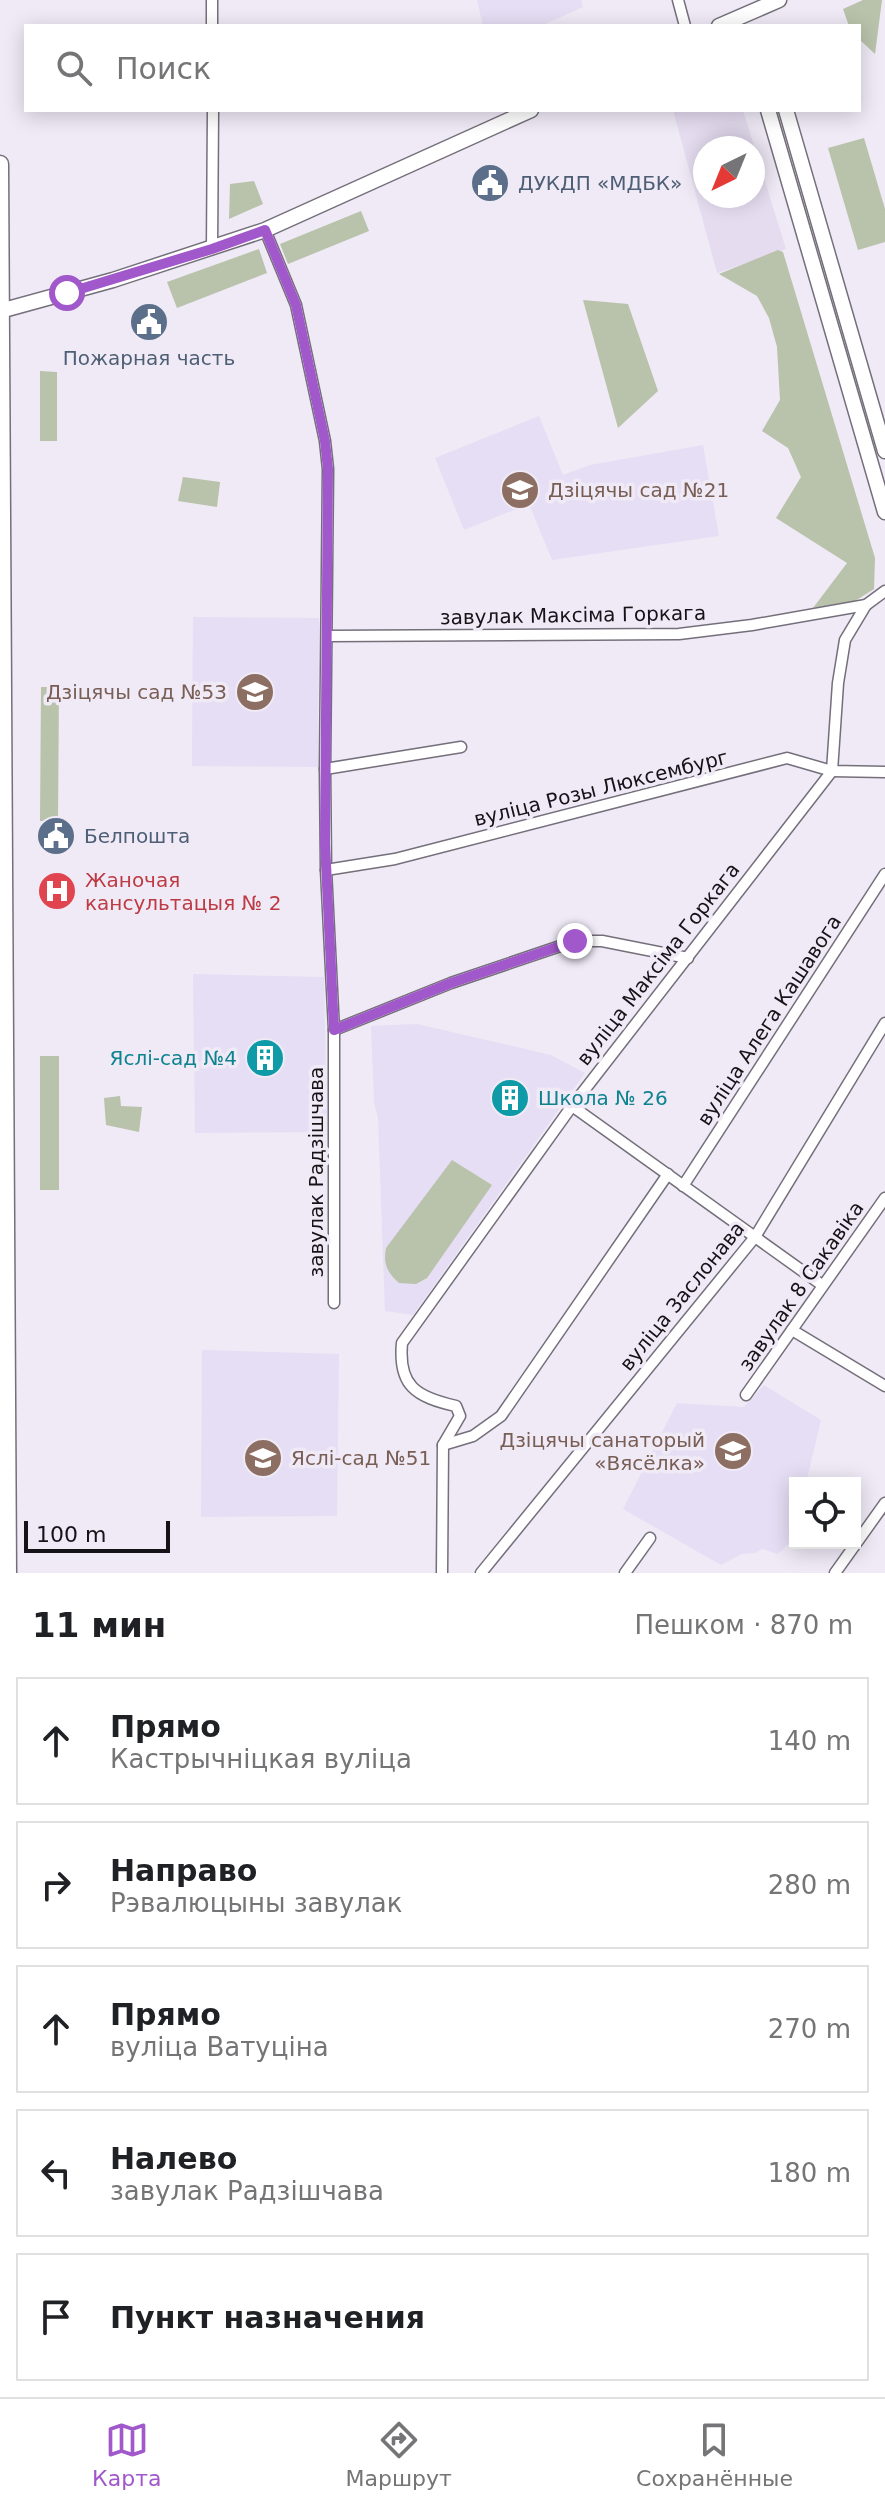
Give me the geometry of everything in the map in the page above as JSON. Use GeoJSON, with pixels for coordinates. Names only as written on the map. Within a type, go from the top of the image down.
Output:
{"type":"FeatureCollection","features":[{"type":"Feature","properties":{"kind":"main road"},"geometry":{"type":"LineString","coordinates":[[742,21],[756,10],[779,0]]}},
{"type":"Feature","properties":{"kind":"main road"},"geometry":{"type":"LineString","coordinates":[[756,10],[760,24]]}},
{"type":"Feature","properties":{"kind":"main road"},"geometry":{"type":"LineString","coordinates":[[1,311],[89,288],[265,230],[527,112]]}},
{"type":"Feature","properties":{"kind":"main road"},"geometry":{"type":"LineString","coordinates":[[769,112],[885,512]]}},
{"type":"Feature","properties":{"kind":"main road"},"geometry":{"type":"LineString","coordinates":[[787,112],[885,451]]}},
{"type":"Feature","properties":{"kind":"main road"},"geometry":{"type":"LineString","coordinates":[[0,164],[3,1342],[8,1573]]}},
{"type":"Feature","properties":{"kind":"street"},"geometry":{"type":"LineString","coordinates":[[212,0],[212,24]]}},
{"type":"Feature","properties":{"kind":"street"},"geometry":{"type":"LineString","coordinates":[[678,0],[684,24]]}},
{"type":"Feature","properties":{"kind":"street"},"geometry":{"type":"LineString","coordinates":[[212,249],[213,112]]}},
{"type":"Feature","properties":{"kind":"street","name":"завулак Радзішчава"},"geometry":{"type":"LineString","coordinates":[[265,230],[296,305],[325,441],[328,469],[325,769],[326,870],[334,1030],[334,1303]]}},
{"type":"Feature","properties":{"kind":"street"},"geometry":{"type":"LineString","coordinates":[[832,771],[838,683],[845,640],[866,605],[885,591]]}},
{"type":"Feature","properties":{"kind":"street","name":"завулак Максіма Горкага"},"geometry":{"type":"LineString","coordinates":[[327,636],[679,634],[866,605]]}},
{"type":"Feature","properties":{"kind":"street"},"geometry":{"type":"LineString","coordinates":[[325,769],[461,747]]}},
{"type":"Feature","properties":{"kind":"street","name":"вуліца Розы Люксембург"},"geometry":{"type":"LineString","coordinates":[[326,870],[395,859],[787,758],[832,771],[885,772]]}},
{"type":"Feature","properties":{"kind":"street","name":"вуліца Максіма Горкага"},"geometry":{"type":"LineString","coordinates":[[443,1445],[460,1416],[456,1406],[432,1399],[413,1388],[403,1376],[400,1362],[402,1343],[572,1106],[832,771]]}},
{"type":"Feature","properties":{"kind":"street","name":"вуліца Алега Кашавога"},"geometry":{"type":"LineString","coordinates":[[683,1186],[885,874]]}},
{"type":"Feature","properties":{"kind":"street"},"geometry":{"type":"LineString","coordinates":[[334,1030],[451,983],[575,941],[602,941],[688,958]]}},
{"type":"Feature","properties":{"kind":"street","name":"вуліца Заслонава"},"geometry":{"type":"LineString","coordinates":[[481,1573],[755,1237],[885,1023]]}},
{"type":"Feature","properties":{"kind":"street"},"geometry":{"type":"LineString","coordinates":[[572,1106],[822,1285]]}},
{"type":"Feature","properties":{"kind":"street"},"geometry":{"type":"LineString","coordinates":[[442,1573],[443,1445],[473,1436],[501,1416],[668,1174]]}},
{"type":"Feature","properties":{"kind":"street","name":"завулак 8 Сакавіка"},"geometry":{"type":"LineString","coordinates":[[746,1395],[885,1198]]}},
{"type":"Feature","properties":{"kind":"street"},"geometry":{"type":"LineString","coordinates":[[792,1330],[885,1386]]}},
{"type":"Feature","properties":{"kind":"street"},"geometry":{"type":"LineString","coordinates":[[835,1573],[885,1503]]}},
{"type":"Feature","properties":{"kind":"street"},"geometry":{"type":"LineString","coordinates":[[625,1573],[650,1538]]}},
{"type":"Feature","properties":{"kind":"shaded area"},"geometry":{"type":"Polygon","coordinates":[[[477,0],[581,0],[583,7],[545,24],[483,24],[477,0]]]}},
{"type":"Feature","properties":{"kind":"shaded area"},"geometry":{"type":"Polygon","coordinates":[[[674,112],[744,112],[751,136],[693,136],[693,184],[674,112]]]}},
{"type":"Feature","properties":{"kind":"shaded area"},"geometry":{"type":"Polygon","coordinates":[[[765,181],[786,249],[717,273],[699,208],[765,208],[765,181]]]}},
{"type":"Feature","properties":{"kind":"shaded area"},"geometry":{"type":"Polygon","coordinates":[[[539,416],[563,475],[590,465],[703,445],[719,536],[552,560],[529,504],[464,530],[435,458],[539,416]]]}},
{"type":"Feature","properties":{"kind":"shaded area","name":"Дзіцячы сад №53"},"geometry":{"type":"Polygon","coordinates":[[[193,617],[319,618],[318,767],[192,766],[193,617]]]}},
{"type":"Feature","properties":{"kind":"shaded area"},"geometry":{"type":"Polygon","coordinates":[[[193,974],[324,977],[327,1132],[195,1133],[193,974]]]}},
{"type":"Feature","properties":{"kind":"shaded area"},"geometry":{"type":"Polygon","coordinates":[[[417,1024],[551,1055],[585,1073],[413,1315],[385,1311],[378,1118],[374,1103],[371,1026],[417,1024]]]}},
{"type":"Feature","properties":{"kind":"shaded area"},"geometry":{"type":"Polygon","coordinates":[[[202,1350],[339,1354],[337,1516],[201,1517],[202,1350]]]}},
{"type":"Feature","properties":{"kind":"shaded area","name":"Дзіцячы санаторый «Вясёлка»"},"geometry":{"type":"Polygon","coordinates":[[[764,1385],[821,1420],[807,1477],[789,1477],[789,1544],[778,1554],[762,1549],[756,1553],[742,1554],[721,1565],[623,1509],[677,1403],[744,1407],[764,1385]]]}},
{"type":"Feature","properties":{"kind":"green space"},"geometry":{"type":"Polygon","coordinates":[[[863,0],[882,0],[875,54],[861,41],[861,24],[848,24],[843,9],[863,0]]]}},
{"type":"Feature","properties":{"kind":"green space"},"geometry":{"type":"Polygon","coordinates":[[[864,138],[885,209],[885,242],[858,250],[828,148],[864,138]]]}},
{"type":"Feature","properties":{"kind":"green space"},"geometry":{"type":"Polygon","coordinates":[[[254,181],[263,204],[229,219],[230,184],[254,181]]]}},
{"type":"Feature","properties":{"kind":"green space"},"geometry":{"type":"Polygon","coordinates":[[[361,211],[369,231],[288,264],[280,244],[361,211]]]}},
{"type":"Feature","properties":{"kind":"green space"},"geometry":{"type":"Polygon","coordinates":[[[259,249],[267,273],[177,308],[167,282],[259,249]]]}},
{"type":"Feature","properties":{"kind":"green space"},"geometry":{"type":"Polygon","coordinates":[[[778,250],[783,252],[875,558],[874,589],[855,601],[813,608],[847,563],[776,518],[801,477],[788,448],[762,431],[780,400],[777,347],[769,318],[757,296],[719,274],[778,250]]]}},
{"type":"Feature","properties":{"kind":"green space"},"geometry":{"type":"Polygon","coordinates":[[[583,300],[628,304],[658,391],[618,428],[583,300]]]}},
{"type":"Feature","properties":{"kind":"green space"},"geometry":{"type":"Polygon","coordinates":[[[40,371],[57,372],[57,441],[40,441],[40,371]]]}},
{"type":"Feature","properties":{"kind":"green space"},"geometry":{"type":"Polygon","coordinates":[[[183,477],[220,482],[217,507],[178,501],[183,477]]]}},
{"type":"Feature","properties":{"kind":"green space"},"geometry":{"type":"Polygon","coordinates":[[[41,687],[59,687],[58,821],[40,821],[41,687]]]}},
{"type":"Feature","properties":{"kind":"green space"},"geometry":{"type":"Polygon","coordinates":[[[40,1056],[59,1056],[59,1190],[40,1190],[40,1056]]]}},
{"type":"Feature","properties":{"kind":"green space"},"geometry":{"type":"Polygon","coordinates":[[[120,1096],[121,1106],[142,1107],[139,1132],[106,1125],[104,1098],[120,1096]]]}},
{"type":"Feature","properties":{"kind":"green space"},"geometry":{"type":"Polygon","coordinates":[[[452,1160],[492,1185],[427,1278],[416,1284],[399,1283],[387,1267],[386,1248],[452,1160]]]}},
{"type":"Feature","properties":{"kind":"place","name":"ДУКДП «МДБК»"},"geometry":{"type":"Point","coordinates":[490,183]}},
{"type":"Feature","properties":{"kind":"place","name":"Пожарная часть"},"geometry":{"type":"Point","coordinates":[149,322]}},
{"type":"Feature","properties":{"kind":"place","name":"Дзіцячы сад №21"},"geometry":{"type":"Point","coordinates":[520,490]}},
{"type":"Feature","properties":{"kind":"place","name":"Дзіцячы сад №53"},"geometry":{"type":"Point","coordinates":[255,692]}},
{"type":"Feature","properties":{"kind":"place","name":"Белпошта"},"geometry":{"type":"Point","coordinates":[56,836]}},
{"type":"Feature","properties":{"kind":"place","name":"Жаночая кансультацыя № 2"},"geometry":{"type":"Point","coordinates":[57,891]}},
{"type":"Feature","properties":{"kind":"place","name":"Яслі-сад №4"},"geometry":{"type":"Point","coordinates":[265,1058]}},
{"type":"Feature","properties":{"kind":"place","name":"Школа № 26"},"geometry":{"type":"Point","coordinates":[510,1098]}},
{"type":"Feature","properties":{"kind":"place","name":"Дзіцячы санаторый «Вясёлка»"},"geometry":{"type":"Point","coordinates":[733,1451]}},
{"type":"Feature","properties":{"kind":"place","name":"Яслі-сад №51"},"geometry":{"type":"Point","coordinates":[263,1458]}},
{"type":"Feature","properties":{"kind":"route"},"geometry":{"type":"LineString","coordinates":[[67,293],[265,230],[296,305],[325,441],[328,469],[325,843],[334,1030],[451,983],[575,941]]}}]}
